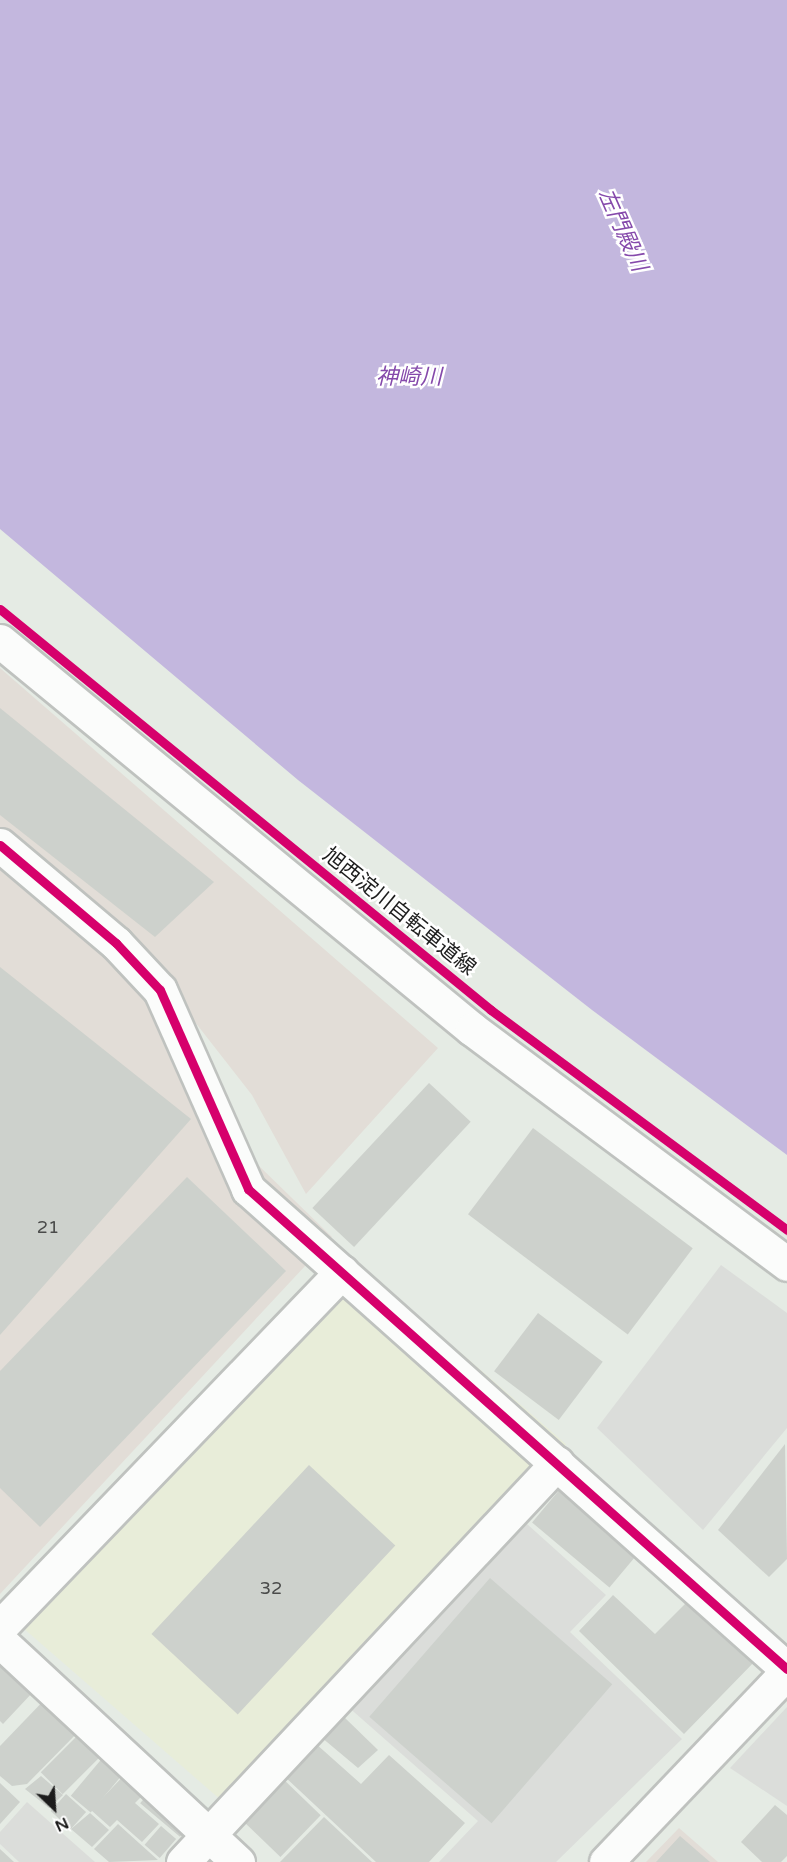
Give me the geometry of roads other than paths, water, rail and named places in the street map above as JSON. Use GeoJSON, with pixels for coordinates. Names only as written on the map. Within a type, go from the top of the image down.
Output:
{"type":"FeatureCollection","features":[{"type":"Feature","properties":{"kind":"street"},"geometry":{"type":"LineString","coordinates":[[0,641],[472,1029],[787,1264]]}},
{"type":"Feature","properties":{"kind":"street"},"geometry":{"type":"LineString","coordinates":[[0,845],[116,943],[160,990],[248,1189],[787,1670],[606,1862]]}},
{"type":"Feature","properties":{"kind":"street"},"geometry":{"type":"LineString","coordinates":[[0,1627],[342,1272]]}},
{"type":"Feature","properties":{"kind":"street"},"geometry":{"type":"LineString","coordinates":[[183,1862],[556,1463]]}},
{"type":"Feature","properties":{"kind":"street"},"geometry":{"type":"LineString","coordinates":[[0,1641],[238,1862]]}},
{"type":"Feature","properties":{"kind":"water","name":"神崎川"},"geometry":{"type":"Polygon","coordinates":[[[0,0],[787,0],[787,1155],[592,1010],[298,780],[0,529],[0,0]]]}},
{"type":"Feature","properties":{"kind":"water label","name":"左門殿川"},"geometry":{"type":"Point","coordinates":[622,230]}}]}
